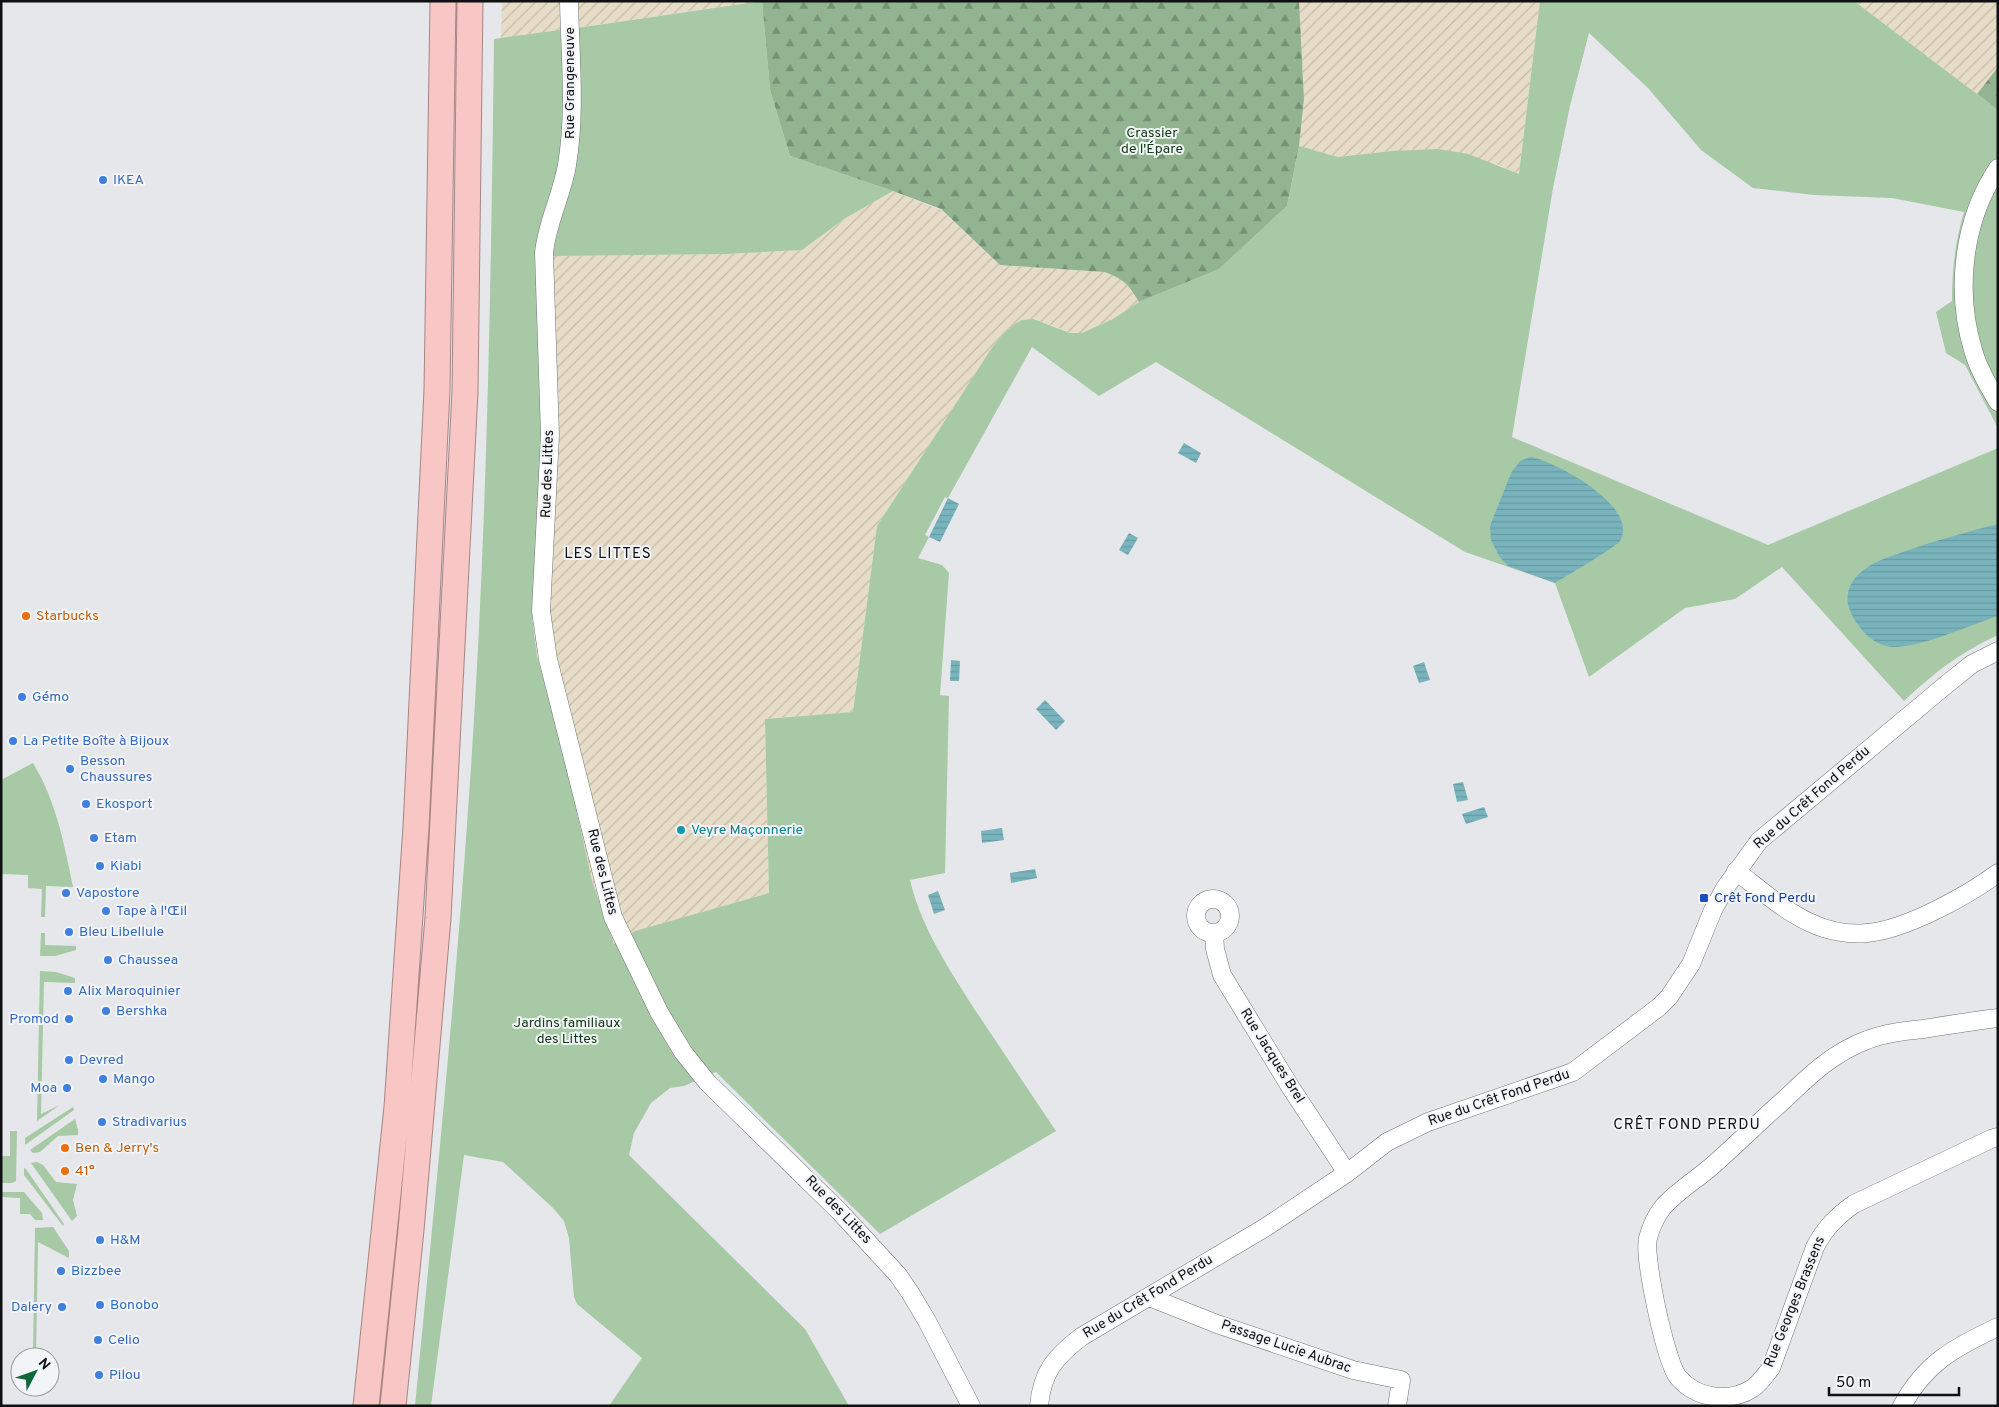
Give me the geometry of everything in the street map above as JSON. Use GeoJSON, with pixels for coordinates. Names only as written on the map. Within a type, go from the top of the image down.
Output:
{"type":"FeatureCollection","features":[{"type":"Feature","properties":{"kind":"highway"},"geometry":{"type":"LineString","coordinates":[[366,1406],[397,1107],[416,827],[437,390],[443,1]]}},
{"type":"Feature","properties":{"kind":"highway"},"geometry":{"type":"LineString","coordinates":[[393,1406],[411,1230],[438,918],[465,392],[470,1]]}},
{"type":"Feature","properties":{"kind":"street","name":"Rue Grangeneuve"},"geometry":{"type":"LineString","coordinates":[[545,281],[545,242],[567,167],[570,141],[572,114],[569,1]]}},
{"type":"Feature","properties":{"kind":"street"},"geometry":{"type":"LineString","coordinates":[[1998,168],[1986,189],[1974,219],[1963,272],[1964,301],[1973,350],[1983,376],[1998,402]]}},
{"type":"Feature","properties":{"kind":"street","name":"Rue des Littes"},"geometry":{"type":"LineString","coordinates":[[545,281],[550,435],[542,610],[548,659],[613,917],[659,1012],[683,1052],[707,1082],[839,1211],[898,1275],[934,1332],[971,1406]]}},
{"type":"Feature","properties":{"kind":"street","name":"Rue du Crêt Fond Perdu"},"geometry":{"type":"LineString","coordinates":[[1039,1406],[1041,1388],[1050,1366],[1062,1351],[1081,1337],[1266,1227],[1347,1172],[1387,1142],[1407,1131],[1438,1119],[1564,1076],[1592,1060],[1669,997],[1691,964],[1713,910],[1736,871],[1760,841],[1972,664],[1998,652]]}},
{"type":"Feature","properties":{"kind":"street"},"geometry":{"type":"LineString","coordinates":[[1736,871],[1789,911],[1812,924],[1836,932],[1867,933],[1895,927],[1937,909],[1957,899],[1998,873]]}},
{"type":"Feature","properties":{"kind":"street","name":"Rue Jacques Brel"},"geometry":{"type":"LineString","coordinates":[[1214,933],[1214,949],[1222,975],[1291,1088],[1347,1172]]}},
{"type":"Feature","properties":{"kind":"street","name":"Rue Georges Brassens"},"geometry":{"type":"LineString","coordinates":[[1998,1018],[1892,1033],[1867,1040],[1842,1051],[1817,1069],[1711,1167],[1678,1192],[1662,1208],[1647,1240],[1647,1254],[1650,1278],[1669,1357],[1677,1376],[1691,1389],[1712,1397],[1732,1397],[1752,1388],[1770,1368],[1815,1247],[1824,1230],[1838,1215],[1854,1204],[1998,1137]]}},
{"type":"Feature","properties":{"kind":"street","name":"Passage Lucie Aubrac"},"geometry":{"type":"LineString","coordinates":[[1149,1298],[1217,1324],[1353,1370],[1401,1380],[1398,1406]]}},
{"type":"Feature","properties":{"kind":"street"},"geometry":{"type":"LineString","coordinates":[[1902,1406],[1923,1374],[1942,1357],[1964,1342],[1998,1327]]}},
{"type":"Feature","properties":{"kind":"shaded area"},"geometry":{"type":"Polygon","coordinates":[[[502,1],[761,1],[501,39],[502,1]]]}},
{"type":"Feature","properties":{"kind":"shaded area"},"geometry":{"type":"Polygon","coordinates":[[[1299,1],[1540,1],[1519,174],[1496,164],[1392,151],[1338,157],[1299,146],[1304,99],[1299,1]]]}},
{"type":"Feature","properties":{"kind":"shaded area"},"geometry":{"type":"Polygon","coordinates":[[[1854,1],[1998,1],[1998,67],[1977,94],[1854,1]]]}},
{"type":"Feature","properties":{"kind":"shaded area"},"geometry":{"type":"Polygon","coordinates":[[[893,191],[941,210],[1000,265],[1105,272],[1121,278],[1139,302],[1113,319],[1082,333],[1070,333],[1051,325],[1022,320],[1013,325],[991,349],[877,526],[853,712],[765,719],[769,893],[635,931],[614,944],[592,881],[558,726],[537,657],[532,617],[541,481],[537,256],[726,254],[802,250],[844,219],[893,191]]]}},
{"type":"Feature","properties":{"kind":"green space"},"geometry":{"type":"Polygon","coordinates":[[[762,1],[770,90],[790,156],[893,191],[844,219],[802,250],[726,254],[553,256],[555,242],[574,175],[578,148],[580,103],[577,28],[762,1]]]}},
{"type":"Feature","properties":{"kind":"green space","name":"Crassier de l'Épare"},"geometry":{"type":"Polygon","coordinates":[[[762,1],[1299,1],[1304,99],[1299,146],[1287,206],[1219,269],[1139,302],[1125,283],[1105,272],[1000,265],[941,209],[790,156],[770,90],[762,1]]]}},
{"type":"Feature","properties":{"kind":"green space","name":"Jardins familiaux des Littes"},"geometry":{"type":"Polygon","coordinates":[[[1540,1],[1854,1],[1998,110],[1998,428],[1965,365],[1946,353],[1936,312],[1952,301],[1955,256],[1964,212],[1892,198],[1814,195],[1753,188],[1701,150],[1648,88],[1589,33],[1570,106],[1553,188],[1512,437],[1768,545],[1998,448],[1998,635],[1948,664],[1904,701],[1782,567],[1735,599],[1685,608],[1589,677],[1555,583],[1465,552],[1156,362],[1099,396],[1032,347],[948,498],[945,497],[925,535],[929,537],[918,558],[942,565],[949,573],[940,695],[949,696],[945,873],[910,880],[921,914],[946,963],[1056,1131],[880,1234],[716,1072],[684,1086],[670,1088],[651,1103],[634,1133],[629,1155],[805,1329],[849,1406],[609,1406],[642,1358],[577,1304],[574,1297],[569,1238],[564,1221],[553,1208],[503,1162],[464,1155],[431,1406],[415,1406],[452,1016],[476,689],[487,411],[494,39],[560,30],[564,66],[565,114],[558,175],[542,403],[541,481],[532,617],[537,657],[558,726],[592,881],[614,944],[635,931],[769,893],[765,719],[853,712],[877,526],[991,349],[1003,334],[1022,320],[1033,319],[1070,333],[1082,333],[1113,319],[1139,302],[1219,269],[1287,206],[1299,146],[1338,157],[1392,151],[1438,149],[1468,154],[1519,174],[1540,1]]]}},
{"type":"Feature","properties":{"kind":"green space"},"geometry":{"type":"Polygon","coordinates":[[[1998,67],[1998,110],[1977,94],[1998,67]]]}},
{"type":"Feature","properties":{"kind":"green space"},"geometry":{"type":"Polygon","coordinates":[[[33,763],[48,792],[53,807],[73,887],[46,886],[45,917],[41,917],[42,889],[28,888],[28,875],[1,874],[1,780],[33,763]]]}},
{"type":"Feature","properties":{"kind":"green space"},"geometry":{"type":"Polygon","coordinates":[[[41,933],[45,933],[45,945],[76,946],[76,950],[55,956],[40,956],[41,933]]]}},
{"type":"Feature","properties":{"kind":"green space"},"geometry":{"type":"Polygon","coordinates":[[[40,971],[56,972],[75,978],[75,983],[44,982],[41,1114],[60,1105],[37,1121],[40,971]]]}},
{"type":"Feature","properties":{"kind":"green space"},"geometry":{"type":"Polygon","coordinates":[[[73,1107],[74,1110],[25,1145],[25,1138],[73,1107]]]}},
{"type":"Feature","properties":{"kind":"green space"},"geometry":{"type":"Polygon","coordinates":[[[75,1119],[78,1135],[58,1136],[40,1152],[33,1153],[30,1150],[75,1119]]]}},
{"type":"Feature","properties":{"kind":"green space"},"geometry":{"type":"Polygon","coordinates":[[[10,1131],[17,1131],[16,1181],[1,1183],[1,1156],[10,1156],[10,1131]]]}},
{"type":"Feature","properties":{"kind":"green space"},"geometry":{"type":"Polygon","coordinates":[[[37,1162],[43,1165],[56,1182],[77,1184],[73,1200],[77,1216],[72,1221],[31,1163],[37,1162]]]}},
{"type":"Feature","properties":{"kind":"green space"},"geometry":{"type":"Polygon","coordinates":[[[24,1168],[64,1224],[63,1226],[24,1175],[24,1168]]]}},
{"type":"Feature","properties":{"kind":"green space"},"geometry":{"type":"Polygon","coordinates":[[[1,1192],[24,1192],[42,1213],[43,1220],[35,1220],[30,1214],[20,1214],[20,1198],[1,1197],[1,1192]]]}},
{"type":"Feature","properties":{"kind":"green space"},"geometry":{"type":"Polygon","coordinates":[[[53,1227],[69,1251],[69,1258],[38,1242],[36,1347],[33,1347],[35,1228],[53,1227]]]}},
{"type":"Feature","properties":{"kind":"water"},"geometry":{"type":"Polygon","coordinates":[[[1184,443],[1201,453],[1196,463],[1178,453],[1184,443]]]}},
{"type":"Feature","properties":{"kind":"water"},"geometry":{"type":"Polygon","coordinates":[[[1531,457],[1559,467],[1593,488],[1618,514],[1623,528],[1620,541],[1555,583],[1508,566],[1499,556],[1491,540],[1490,526],[1511,473],[1520,461],[1531,457]]]}},
{"type":"Feature","properties":{"kind":"water"},"geometry":{"type":"Polygon","coordinates":[[[948,498],[959,504],[940,542],[929,537],[948,498]]]}},
{"type":"Feature","properties":{"kind":"water"},"geometry":{"type":"Polygon","coordinates":[[[1998,524],[1998,616],[1907,646],[1896,647],[1880,644],[1861,629],[1849,608],[1848,591],[1856,577],[1865,569],[1880,561],[1918,547],[1998,524]]]}},
{"type":"Feature","properties":{"kind":"water"},"geometry":{"type":"Polygon","coordinates":[[[1129,533],[1138,538],[1128,555],[1119,550],[1129,533]]]}},
{"type":"Feature","properties":{"kind":"water"},"geometry":{"type":"Polygon","coordinates":[[[951,660],[960,661],[959,681],[950,681],[951,660]]]}},
{"type":"Feature","properties":{"kind":"water"},"geometry":{"type":"Polygon","coordinates":[[[1424,662],[1430,680],[1419,683],[1413,666],[1424,662]]]}},
{"type":"Feature","properties":{"kind":"water"},"geometry":{"type":"Polygon","coordinates":[[[1045,700],[1065,721],[1056,730],[1036,709],[1045,700]]]}},
{"type":"Feature","properties":{"kind":"water"},"geometry":{"type":"Polygon","coordinates":[[[1463,782],[1468,800],[1457,802],[1453,784],[1463,782]]]}},
{"type":"Feature","properties":{"kind":"water"},"geometry":{"type":"Polygon","coordinates":[[[1484,807],[1488,817],[1466,824],[1462,814],[1484,807]]]}},
{"type":"Feature","properties":{"kind":"water"},"geometry":{"type":"Polygon","coordinates":[[[1002,828],[1004,840],[982,843],[981,831],[1002,828]]]}},
{"type":"Feature","properties":{"kind":"water"},"geometry":{"type":"Polygon","coordinates":[[[1035,869],[1037,878],[1011,883],[1010,873],[1035,869]]]}},
{"type":"Feature","properties":{"kind":"water"},"geometry":{"type":"Polygon","coordinates":[[[938,891],[945,910],[934,914],[928,895],[938,891]]]}},
{"type":"Feature","properties":{"kind":"place","name":"IKEA"},"geometry":{"type":"Point","coordinates":[103,180]}},
{"type":"Feature","properties":{"kind":"place","name":"Starbucks"},"geometry":{"type":"Point","coordinates":[26,616]}},
{"type":"Feature","properties":{"kind":"place","name":"Gémo"},"geometry":{"type":"Point","coordinates":[22,697]}},
{"type":"Feature","properties":{"kind":"place","name":"La Petite Boîte à Bijoux"},"geometry":{"type":"Point","coordinates":[13,741]}},
{"type":"Feature","properties":{"kind":"place","name":"Besson Chaussures"},"geometry":{"type":"Point","coordinates":[70,769]}},
{"type":"Feature","properties":{"kind":"place","name":"Ekosport"},"geometry":{"type":"Point","coordinates":[86,804]}},
{"type":"Feature","properties":{"kind":"place","name":"Veyre Maçonnerie"},"geometry":{"type":"Point","coordinates":[681,830]}},
{"type":"Feature","properties":{"kind":"place","name":"Etam"},"geometry":{"type":"Point","coordinates":[94,838]}},
{"type":"Feature","properties":{"kind":"place","name":"Kiabi"},"geometry":{"type":"Point","coordinates":[100,866]}},
{"type":"Feature","properties":{"kind":"place","name":"Vapostore"},"geometry":{"type":"Point","coordinates":[66,893]}},
{"type":"Feature","properties":{"kind":"place","name":"Crêt Fond Perdu"},"geometry":{"type":"Point","coordinates":[1704,898]}},
{"type":"Feature","properties":{"kind":"place","name":"Tape à l'Œil"},"geometry":{"type":"Point","coordinates":[106,911]}},
{"type":"Feature","properties":{"kind":"place","name":"Bleu Libellule"},"geometry":{"type":"Point","coordinates":[69,932]}},
{"type":"Feature","properties":{"kind":"place","name":"Chaussea"},"geometry":{"type":"Point","coordinates":[108,960]}},
{"type":"Feature","properties":{"kind":"place","name":"Alix Maroquinier"},"geometry":{"type":"Point","coordinates":[68,991]}},
{"type":"Feature","properties":{"kind":"place","name":"Bershka"},"geometry":{"type":"Point","coordinates":[106,1011]}},
{"type":"Feature","properties":{"kind":"place","name":"Promod"},"geometry":{"type":"Point","coordinates":[69,1019]}},
{"type":"Feature","properties":{"kind":"place","name":"Devred"},"geometry":{"type":"Point","coordinates":[69,1060]}},
{"type":"Feature","properties":{"kind":"place","name":"Mango"},"geometry":{"type":"Point","coordinates":[103,1079]}},
{"type":"Feature","properties":{"kind":"place","name":"Moa"},"geometry":{"type":"Point","coordinates":[67,1088]}},
{"type":"Feature","properties":{"kind":"place","name":"Stradivarius"},"geometry":{"type":"Point","coordinates":[102,1122]}},
{"type":"Feature","properties":{"kind":"place","name":"Ben & Jerry's"},"geometry":{"type":"Point","coordinates":[65,1148]}},
{"type":"Feature","properties":{"kind":"place","name":"41°"},"geometry":{"type":"Point","coordinates":[65,1171]}},
{"type":"Feature","properties":{"kind":"place","name":"H&M"},"geometry":{"type":"Point","coordinates":[100,1240]}},
{"type":"Feature","properties":{"kind":"place","name":"Bizzbee"},"geometry":{"type":"Point","coordinates":[61,1271]}},
{"type":"Feature","properties":{"kind":"place","name":"Bonobo"},"geometry":{"type":"Point","coordinates":[100,1305]}},
{"type":"Feature","properties":{"kind":"place","name":"Dalery"},"geometry":{"type":"Point","coordinates":[62,1307]}},
{"type":"Feature","properties":{"kind":"place","name":"Celio"},"geometry":{"type":"Point","coordinates":[98,1340]}},
{"type":"Feature","properties":{"kind":"place","name":"Pilou"},"geometry":{"type":"Point","coordinates":[99,1375]}},
{"type":"Feature","properties":{"kind":"district","name":"LES LITTES"},"geometry":{"type":"Point","coordinates":[608,554]}},
{"type":"Feature","properties":{"kind":"district","name":"CRÊT FOND PERDU"},"geometry":{"type":"Point","coordinates":[1687,1125]}}]}
